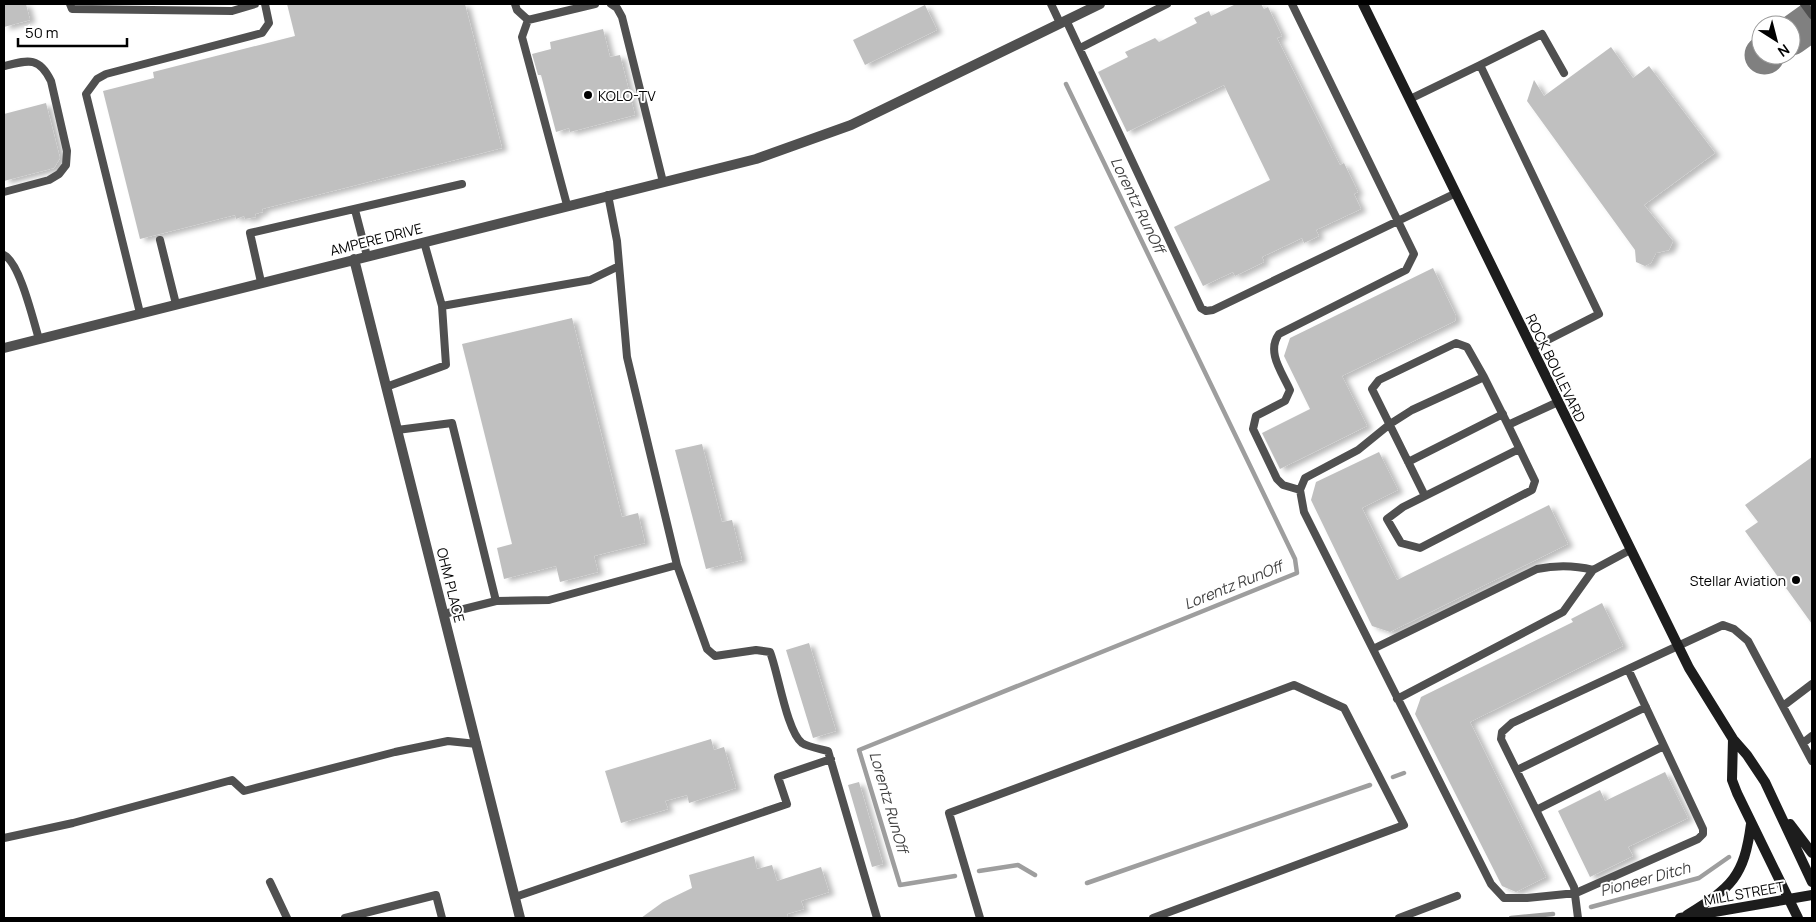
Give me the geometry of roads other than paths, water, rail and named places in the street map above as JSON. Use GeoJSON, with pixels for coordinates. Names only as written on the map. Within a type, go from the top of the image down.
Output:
{"type":"FeatureCollection","features":[{"type":"Feature","properties":{"kind":"main road","name":"ROCK BOULEVARD"},"geometry":{"type":"LineString","coordinates":[[1363,4],[1678,646],[1702,690],[1733,739],[1756,767],[1812,882]]}},
{"type":"Feature","properties":{"kind":"main road"},"geometry":{"type":"LineString","coordinates":[[1733,739],[1732,780],[1798,918]]}},
{"type":"Feature","properties":{"kind":"main road"},"geometry":{"type":"LineString","coordinates":[[1777,808],[1812,853]]}},
{"type":"Feature","properties":{"kind":"main road"},"geometry":{"type":"LineString","coordinates":[[1681,918],[1722,892],[1736,876],[1747,851],[1751,823]]}},
{"type":"Feature","properties":{"kind":"main road","name":"MILL STREET"},"geometry":{"type":"LineString","coordinates":[[1681,918],[1812,895]]}},
{"type":"Feature","properties":{"kind":"street","name":"AMPERE DRIVE"},"geometry":{"type":"LineString","coordinates":[[4,348],[756,159],[851,126],[1100,4]]}},
{"type":"Feature","properties":{"kind":"street","name":"OHM PLACE"},"geometry":{"type":"LineString","coordinates":[[354,259],[520,918]]}},
{"type":"Feature","properties":{"kind":"lane"},"geometry":{"type":"LineString","coordinates":[[70,4],[72,9],[232,11],[255,4]]}},
{"type":"Feature","properties":{"kind":"lane"},"geometry":{"type":"LineString","coordinates":[[140,313],[86,94],[97,79],[106,74],[262,33],[268,24],[265,4]]}},
{"type":"Feature","properties":{"kind":"lane"},"geometry":{"type":"LineString","coordinates":[[515,4],[517,10],[528,20]]}},
{"type":"Feature","properties":{"kind":"lane"},"geometry":{"type":"LineString","coordinates":[[528,20],[595,4]]}},
{"type":"Feature","properties":{"kind":"lane"},"geometry":{"type":"LineString","coordinates":[[611,4],[617,8],[622,17],[663,182]]}},
{"type":"Feature","properties":{"kind":"lane"},"geometry":{"type":"LineString","coordinates":[[1051,4],[1080,48],[1201,308],[1206,311],[1213,310],[1456,193]]}},
{"type":"Feature","properties":{"kind":"lane"},"geometry":{"type":"LineString","coordinates":[[1080,48],[1167,4]]}},
{"type":"Feature","properties":{"kind":"lane"},"geometry":{"type":"LineString","coordinates":[[1292,4],[1414,254],[1406,270],[1279,334],[1276,338],[1273,355],[1290,390],[1285,401],[1256,416],[1252,429],[1277,479],[1283,485],[1300,490]]}},
{"type":"Feature","properties":{"kind":"lane"},"geometry":{"type":"LineString","coordinates":[[1804,4],[1812,15]]}},
{"type":"Feature","properties":{"kind":"lane"},"geometry":{"type":"LineString","coordinates":[[528,20],[522,37],[567,205]]}},
{"type":"Feature","properties":{"kind":"lane"},"geometry":{"type":"LineString","coordinates":[[1410,99],[1542,34],[1564,73]]}},
{"type":"Feature","properties":{"kind":"lane"},"geometry":{"type":"LineString","coordinates":[[4,66],[26,61],[37,62],[46,71],[51,81],[67,151],[66,165],[59,174],[49,180],[4,192]]}},
{"type":"Feature","properties":{"kind":"lane"},"geometry":{"type":"LineString","coordinates":[[1480,66],[1599,314],[1532,348]]}},
{"type":"Feature","properties":{"kind":"lane"},"geometry":{"type":"LineString","coordinates":[[262,282],[250,233],[462,184]]}},
{"type":"Feature","properties":{"kind":"lane"},"geometry":{"type":"LineString","coordinates":[[608,195],[617,241],[627,357],[676,565],[707,649],[715,656],[756,650],[770,652],[776,667],[791,726],[802,743],[828,751],[877,918]]}},
{"type":"Feature","properties":{"kind":"lane"},"geometry":{"type":"LineString","coordinates":[[355,210],[367,256]]}},
{"type":"Feature","properties":{"kind":"lane"},"geometry":{"type":"LineString","coordinates":[[160,240],[176,304]]}},
{"type":"Feature","properties":{"kind":"lane"},"geometry":{"type":"LineString","coordinates":[[386,387],[446,364],[442,306],[424,242]]}},
{"type":"Feature","properties":{"kind":"lane"},"geometry":{"type":"LineString","coordinates":[[4,255],[9,258],[19,278],[39,339]]}},
{"type":"Feature","properties":{"kind":"lane"},"geometry":{"type":"LineString","coordinates":[[442,306],[590,280],[619,266]]}},
{"type":"Feature","properties":{"kind":"lane"},"geometry":{"type":"LineString","coordinates":[[1425,496],[1372,389],[1379,380],[1456,343],[1467,346],[1503,414],[1535,481],[1532,490],[1420,548],[1401,544],[1387,519],[1425,496],[1519,448]]}},
{"type":"Feature","properties":{"kind":"lane"},"geometry":{"type":"LineString","coordinates":[[1484,377],[1412,410],[1390,424],[1358,450],[1305,478],[1300,490],[1304,512],[1397,699],[1492,884],[1504,898],[1527,898],[1576,893],[1703,834],[1703,829],[1628,669]]}},
{"type":"Feature","properties":{"kind":"lane"},"geometry":{"type":"LineString","coordinates":[[1508,425],[1558,402]]}},
{"type":"Feature","properties":{"kind":"lane"},"geometry":{"type":"LineString","coordinates":[[1408,462],[1503,414]]}},
{"type":"Feature","properties":{"kind":"lane"},"geometry":{"type":"LineString","coordinates":[[397,430],[452,423],[496,601]]}},
{"type":"Feature","properties":{"kind":"lane"},"geometry":{"type":"LineString","coordinates":[[1397,699],[1563,612],[1593,570],[1630,550]]}},
{"type":"Feature","properties":{"kind":"lane"},"geometry":{"type":"LineString","coordinates":[[444,614],[496,601],[549,600],[676,565]]}},
{"type":"Feature","properties":{"kind":"lane"},"geometry":{"type":"LineString","coordinates":[[1373,649],[1537,569],[1556,566],[1578,566],[1593,570]]}},
{"type":"Feature","properties":{"kind":"lane"},"geometry":{"type":"LineString","coordinates":[[1578,918],[1576,893],[1501,738],[1502,732],[1508,726],[1723,625],[1734,629],[1748,641],[1812,761]]}},
{"type":"Feature","properties":{"kind":"lane"},"geometry":{"type":"LineString","coordinates":[[1783,706],[1812,684]]}},
{"type":"Feature","properties":{"kind":"lane"},"geometry":{"type":"LineString","coordinates":[[980,918],[949,813],[1294,685],[1344,708],[1404,825],[1153,918]]}},
{"type":"Feature","properties":{"kind":"lane"},"geometry":{"type":"LineString","coordinates":[[1517,770],[1646,706]]}},
{"type":"Feature","properties":{"kind":"lane"},"geometry":{"type":"LineString","coordinates":[[1802,742],[1812,736]]}},
{"type":"Feature","properties":{"kind":"lane"},"geometry":{"type":"LineString","coordinates":[[4,838],[73,823],[232,780],[244,791],[395,752],[448,741],[477,744]]}},
{"type":"Feature","properties":{"kind":"lane"},"geometry":{"type":"LineString","coordinates":[[1536,810],[1664,746]]}},
{"type":"Feature","properties":{"kind":"lane"},"geometry":{"type":"LineString","coordinates":[[515,897],[787,804],[778,777],[830,759]]}},
{"type":"Feature","properties":{"kind":"lane"},"geometry":{"type":"LineString","coordinates":[[270,882],[287,918]]}},
{"type":"Feature","properties":{"kind":"lane"},"geometry":{"type":"LineString","coordinates":[[345,918],[436,895],[442,918]]}},
{"type":"Feature","properties":{"kind":"lane"},"geometry":{"type":"LineString","coordinates":[[1399,918],[1457,896]]}},
{"type":"Feature","properties":{"kind":"waterway","name":"Lorentz RunOff"},"geometry":{"type":"LineString","coordinates":[[955,876],[900,885],[859,750],[1297,573],[1295,559],[1066,84]]}},
{"type":"Feature","properties":{"kind":"waterway","name":"Lorentz RunOff"},"geometry":{"type":"LineString","coordinates":[[1393,777],[1404,773]]}},
{"type":"Feature","properties":{"kind":"waterway","name":"Lorentz RunOff"},"geometry":{"type":"LineString","coordinates":[[1087,883],[1370,785]]}},
{"type":"Feature","properties":{"kind":"waterway","name":"Pioneer Ditch"},"geometry":{"type":"LineString","coordinates":[[1591,907],[1699,878],[1729,857]]}},
{"type":"Feature","properties":{"kind":"waterway","name":"Lorentz RunOff"},"geometry":{"type":"LineString","coordinates":[[979,871],[1018,865],[1035,875]]}},
{"type":"Feature","properties":{"kind":"waterway","name":"Pioneer Ditch"},"geometry":{"type":"LineString","coordinates":[[1511,918],[1553,914]]}},
{"type":"Feature","properties":{"kind":"place","name":"KOLO-TV"},"geometry":{"type":"Point","coordinates":[588,95]}},
{"type":"Feature","properties":{"kind":"place","name":"Stellar Aviation"},"geometry":{"type":"Point","coordinates":[1796,580]}}]}
